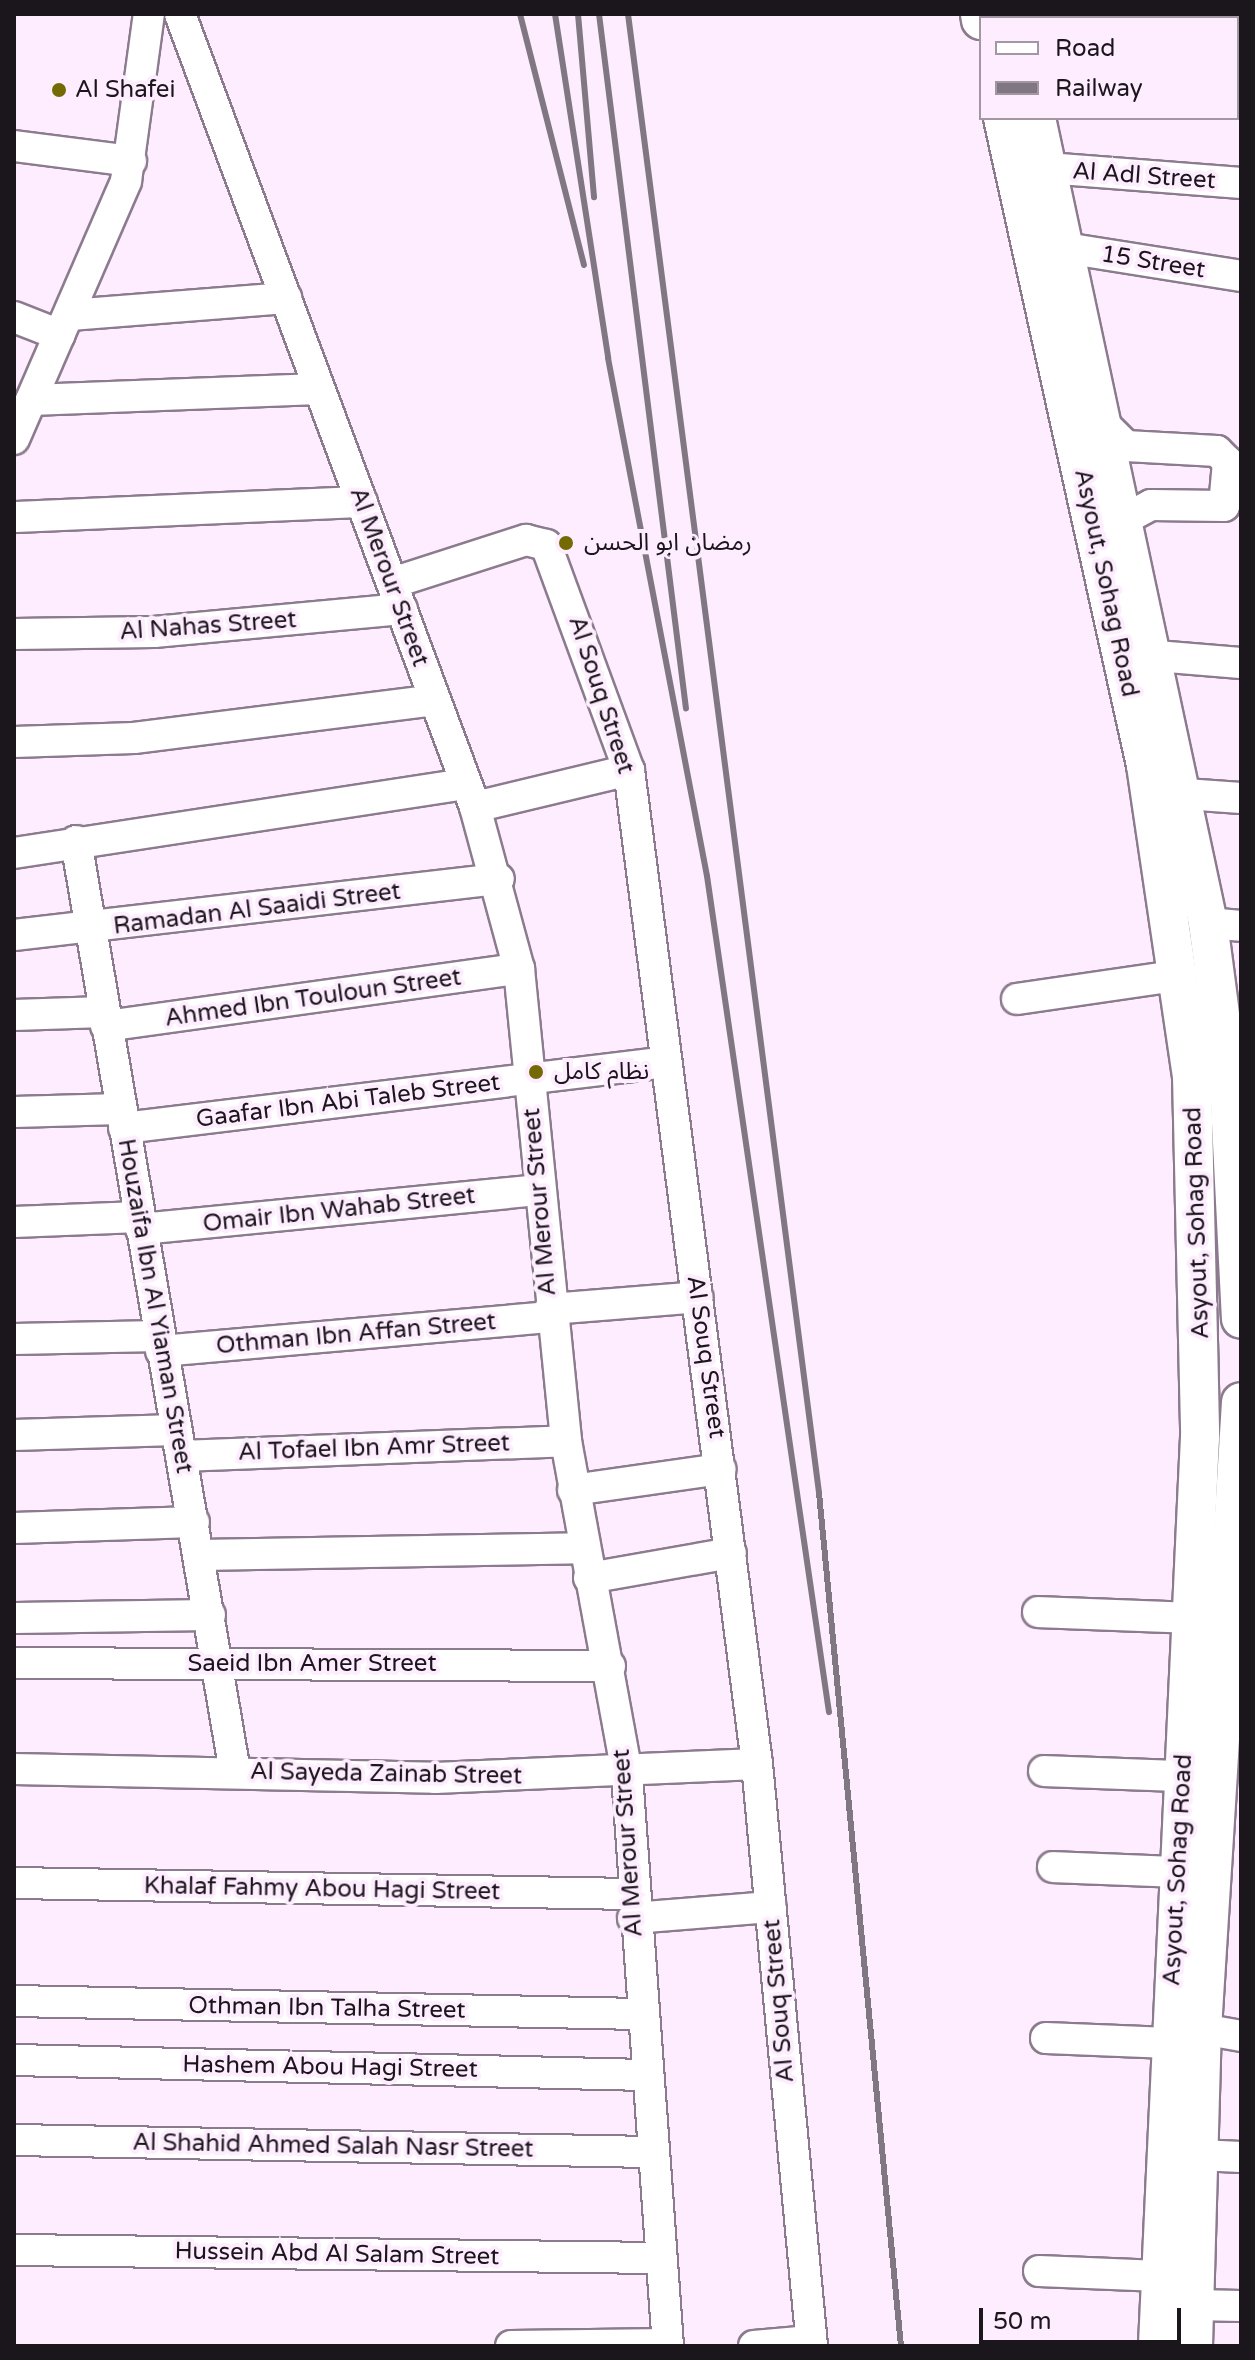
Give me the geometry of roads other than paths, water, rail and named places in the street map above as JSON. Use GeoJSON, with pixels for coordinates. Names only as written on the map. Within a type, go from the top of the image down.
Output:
{"type":"FeatureCollection","features":[{"type":"Feature","properties":{"kind":"main road","name":"Asyout, Sohag Road"},"geometry":{"type":"LineString","coordinates":[[1004,120],[1110,522],[1156,656],[1185,794],[1225,925],[1235,1083],[1234,1194],[1240,1304]]}},
{"type":"Feature","properties":{"kind":"main road","name":"Asyout, Sohag Road"},"geometry":{"type":"LineString","coordinates":[[1036,120],[1108,428],[1110,522],[1181,975],[1200,1290],[1192,1618],[1178,1872],[1186,2036],[1199,2155],[1193,2346]]}},
{"type":"Feature","properties":{"kind":"main road"},"geometry":{"type":"LineString","coordinates":[[1196,1197],[1216,1209],[1234,1194]]}},
{"type":"Feature","properties":{"kind":"main road"},"geometry":{"type":"LineString","coordinates":[[1200,1290],[1218,1279],[1240,1304]]}},
{"type":"Feature","properties":{"kind":"main road","name":"Asyout, Sohag Road"},"geometry":{"type":"LineString","coordinates":[[1158,2346],[1160,2276],[1237,1560],[1241,1402]]}},
{"type":"Feature","properties":{"kind":"street"},"geometry":{"type":"LineString","coordinates":[[14,439],[65,325],[131,161],[149,14]]}},
{"type":"Feature","properties":{"kind":"street","name":"Al Merour Street"},"geometry":{"type":"LineString","coordinates":[[180,14],[471,796],[499,879],[519,969],[537,1190],[566,1441],[582,1548],[610,1666],[627,1774],[632,1906],[668,2345]]}},
{"type":"Feature","properties":{"kind":"street"},"geometry":{"type":"LineString","coordinates":[[14,146],[131,161]]}},
{"type":"Feature","properties":{"kind":"street","name":"Al Adl Street"},"geometry":{"type":"LineString","coordinates":[[1047,168],[1241,183]]}},
{"type":"Feature","properties":{"kind":"street","name":"15 Street"},"geometry":{"type":"LineString","coordinates":[[1065,248],[1241,276]]}},
{"type":"Feature","properties":{"kind":"street"},"geometry":{"type":"LineString","coordinates":[[14,317],[65,325],[286,298]]}},
{"type":"Feature","properties":{"kind":"street"},"geometry":{"type":"LineString","coordinates":[[31,400],[319,389]]}},
{"type":"Feature","properties":{"kind":"street"},"geometry":{"type":"LineString","coordinates":[[1108,428],[1126,446],[1217,451],[1228,462],[1224,506],[1151,505],[1110,522]]}},
{"type":"Feature","properties":{"kind":"street"},"geometry":{"type":"LineString","coordinates":[[14,517],[362,502]]}},
{"type":"Feature","properties":{"kind":"street","name":"Al Souq Street"},"geometry":{"type":"LineString","coordinates":[[397,596],[526,540],[546,545],[629,770],[757,1764],[811,2344]]}},
{"type":"Feature","properties":{"kind":"street","name":"Al Nahas Street"},"geometry":{"type":"LineString","coordinates":[[14,634],[154,632],[397,596]]}},
{"type":"Feature","properties":{"kind":"street"},"geometry":{"type":"LineString","coordinates":[[1156,656],[1241,663]]}},
{"type":"Feature","properties":{"kind":"street"},"geometry":{"type":"LineString","coordinates":[[14,742],[134,738],[435,700]]}},
{"type":"Feature","properties":{"kind":"street"},"geometry":{"type":"LineString","coordinates":[[14,853],[76,841],[471,796],[629,770]]}},
{"type":"Feature","properties":{"kind":"street"},"geometry":{"type":"LineString","coordinates":[[1185,794],[1241,798]]}},
{"type":"Feature","properties":{"kind":"street","name":"Houzaifa Ibn Al Yiaman Street"},"geometry":{"type":"LineString","coordinates":[[76,841],[235,1772]]}},
{"type":"Feature","properties":{"kind":"street","name":"Ramadan Al Saaidi Street"},"geometry":{"type":"LineString","coordinates":[[14,935],[90,930],[499,879]]}},
{"type":"Feature","properties":{"kind":"street","name":"Ahmed Ibn Touloun Street"},"geometry":{"type":"LineString","coordinates":[[14,1015],[105,1019],[519,969]]}},
{"type":"Feature","properties":{"kind":"street"},"geometry":{"type":"LineString","coordinates":[[1017,999],[1181,975]]}},
{"type":"Feature","properties":{"kind":"street","name":"Gaafar Ibn Abi Taleb Street"},"geometry":{"type":"LineString","coordinates":[[14,1112],[122,1118],[666,1062]]}},
{"type":"Feature","properties":{"kind":"street","name":"Omair Ibn Wahab Street"},"geometry":{"type":"LineString","coordinates":[[14,1222],[140,1223],[537,1190]]}},
{"type":"Feature","properties":{"kind":"street","name":"Othman Ibn Affan Street"},"geometry":{"type":"LineString","coordinates":[[14,1339],[160,1344],[551,1313],[698,1297]]}},
{"type":"Feature","properties":{"kind":"street","name":"Al Tofael Ibn Amr Street"},"geometry":{"type":"LineString","coordinates":[[14,1435],[179,1443],[566,1441]]}},
{"type":"Feature","properties":{"kind":"street"},"geometry":{"type":"LineString","coordinates":[[573,1490],[721,1469]]}},
{"type":"Feature","properties":{"kind":"street"},"geometry":{"type":"LineString","coordinates":[[14,1528],[194,1522]]}},
{"type":"Feature","properties":{"kind":"street"},"geometry":{"type":"LineString","coordinates":[[200,1555],[582,1548]]}},
{"type":"Feature","properties":{"kind":"street"},"geometry":{"type":"LineString","coordinates":[[589,1578],[731,1553]]}},
{"type":"Feature","properties":{"kind":"street"},"geometry":{"type":"LineString","coordinates":[[1038,1612],[1192,1618]]}},
{"type":"Feature","properties":{"kind":"street"},"geometry":{"type":"LineString","coordinates":[[14,1618],[210,1615]]}},
{"type":"Feature","properties":{"kind":"street","name":"Saeid Ibn Amer Street"},"geometry":{"type":"LineString","coordinates":[[14,1663],[610,1666]]}},
{"type":"Feature","properties":{"kind":"street","name":"Al Sayeda Zainab Street"},"geometry":{"type":"LineString","coordinates":[[14,1769],[435,1778],[627,1774],[757,1764]]}},
{"type":"Feature","properties":{"kind":"street"},"geometry":{"type":"LineString","coordinates":[[1044,1771],[1183,1776]]}},
{"type":"Feature","properties":{"kind":"street"},"geometry":{"type":"LineString","coordinates":[[1053,1867],[1178,1872]]}},
{"type":"Feature","properties":{"kind":"street","name":"Khalaf Fahmy Abou Hagi Street"},"geometry":{"type":"LineString","coordinates":[[14,1883],[632,1906],[771,1907]]}},
{"type":"Feature","properties":{"kind":"street","name":"Othman Ibn Talha Street"},"geometry":{"type":"LineString","coordinates":[[14,2001],[641,2014]]}},
{"type":"Feature","properties":{"kind":"street"},"geometry":{"type":"LineString","coordinates":[[1046,2038],[1241,2036]]}},
{"type":"Feature","properties":{"kind":"street","name":"Hashem Abou Hagi Street"},"geometry":{"type":"LineString","coordinates":[[14,2060],[645,2075]]}},
{"type":"Feature","properties":{"kind":"street","name":"Al Shahid Ahmed Salah Nasr Street"},"geometry":{"type":"LineString","coordinates":[[14,2140],[652,2152]]}},
{"type":"Feature","properties":{"kind":"street"},"geometry":{"type":"LineString","coordinates":[[1199,2155],[1241,2157]]}},
{"type":"Feature","properties":{"kind":"street","name":"Hussein Abd Al Salam Street"},"geometry":{"type":"LineString","coordinates":[[14,2250],[660,2258]]}},
{"type":"Feature","properties":{"kind":"street"},"geometry":{"type":"LineString","coordinates":[[1039,2271],[1160,2276]]}},
{"type":"Feature","properties":{"kind":"street"},"geometry":{"type":"LineString","coordinates":[[1194,2305],[1241,2306]]}},
{"type":"Feature","properties":{"kind":"street"},"geometry":{"type":"LineString","coordinates":[[754,2346],[811,2344]]}},
{"type":"Feature","properties":{"kind":"street"},"geometry":{"type":"LineString","coordinates":[[511,2346],[668,2345]]}},
{"type":"Feature","properties":{"kind":"railway"},"geometry":{"type":"LineString","coordinates":[[520,14],[584,265]]}},
{"type":"Feature","properties":{"kind":"railway"},"geometry":{"type":"LineString","coordinates":[[555,14],[608,358],[707,876],[829,1712]]}},
{"type":"Feature","properties":{"kind":"railway"},"geometry":{"type":"LineString","coordinates":[[578,14],[594,197]]}},
{"type":"Feature","properties":{"kind":"railway"},"geometry":{"type":"LineString","coordinates":[[599,14],[686,709]]}},
{"type":"Feature","properties":{"kind":"railway"},"geometry":{"type":"LineString","coordinates":[[628,14],[819,1493],[901,2346]]}},
{"type":"Feature","properties":{"kind":"place","name":"Al Shafei"},"geometry":{"type":"Point","coordinates":[59,90]}},
{"type":"Feature","properties":{"kind":"place","name":"رمضان ابو الحسن"},"geometry":{"type":"Point","coordinates":[566,543]}},
{"type":"Feature","properties":{"kind":"place","name":"نظام كامل"},"geometry":{"type":"Point","coordinates":[536,1072]}}]}
